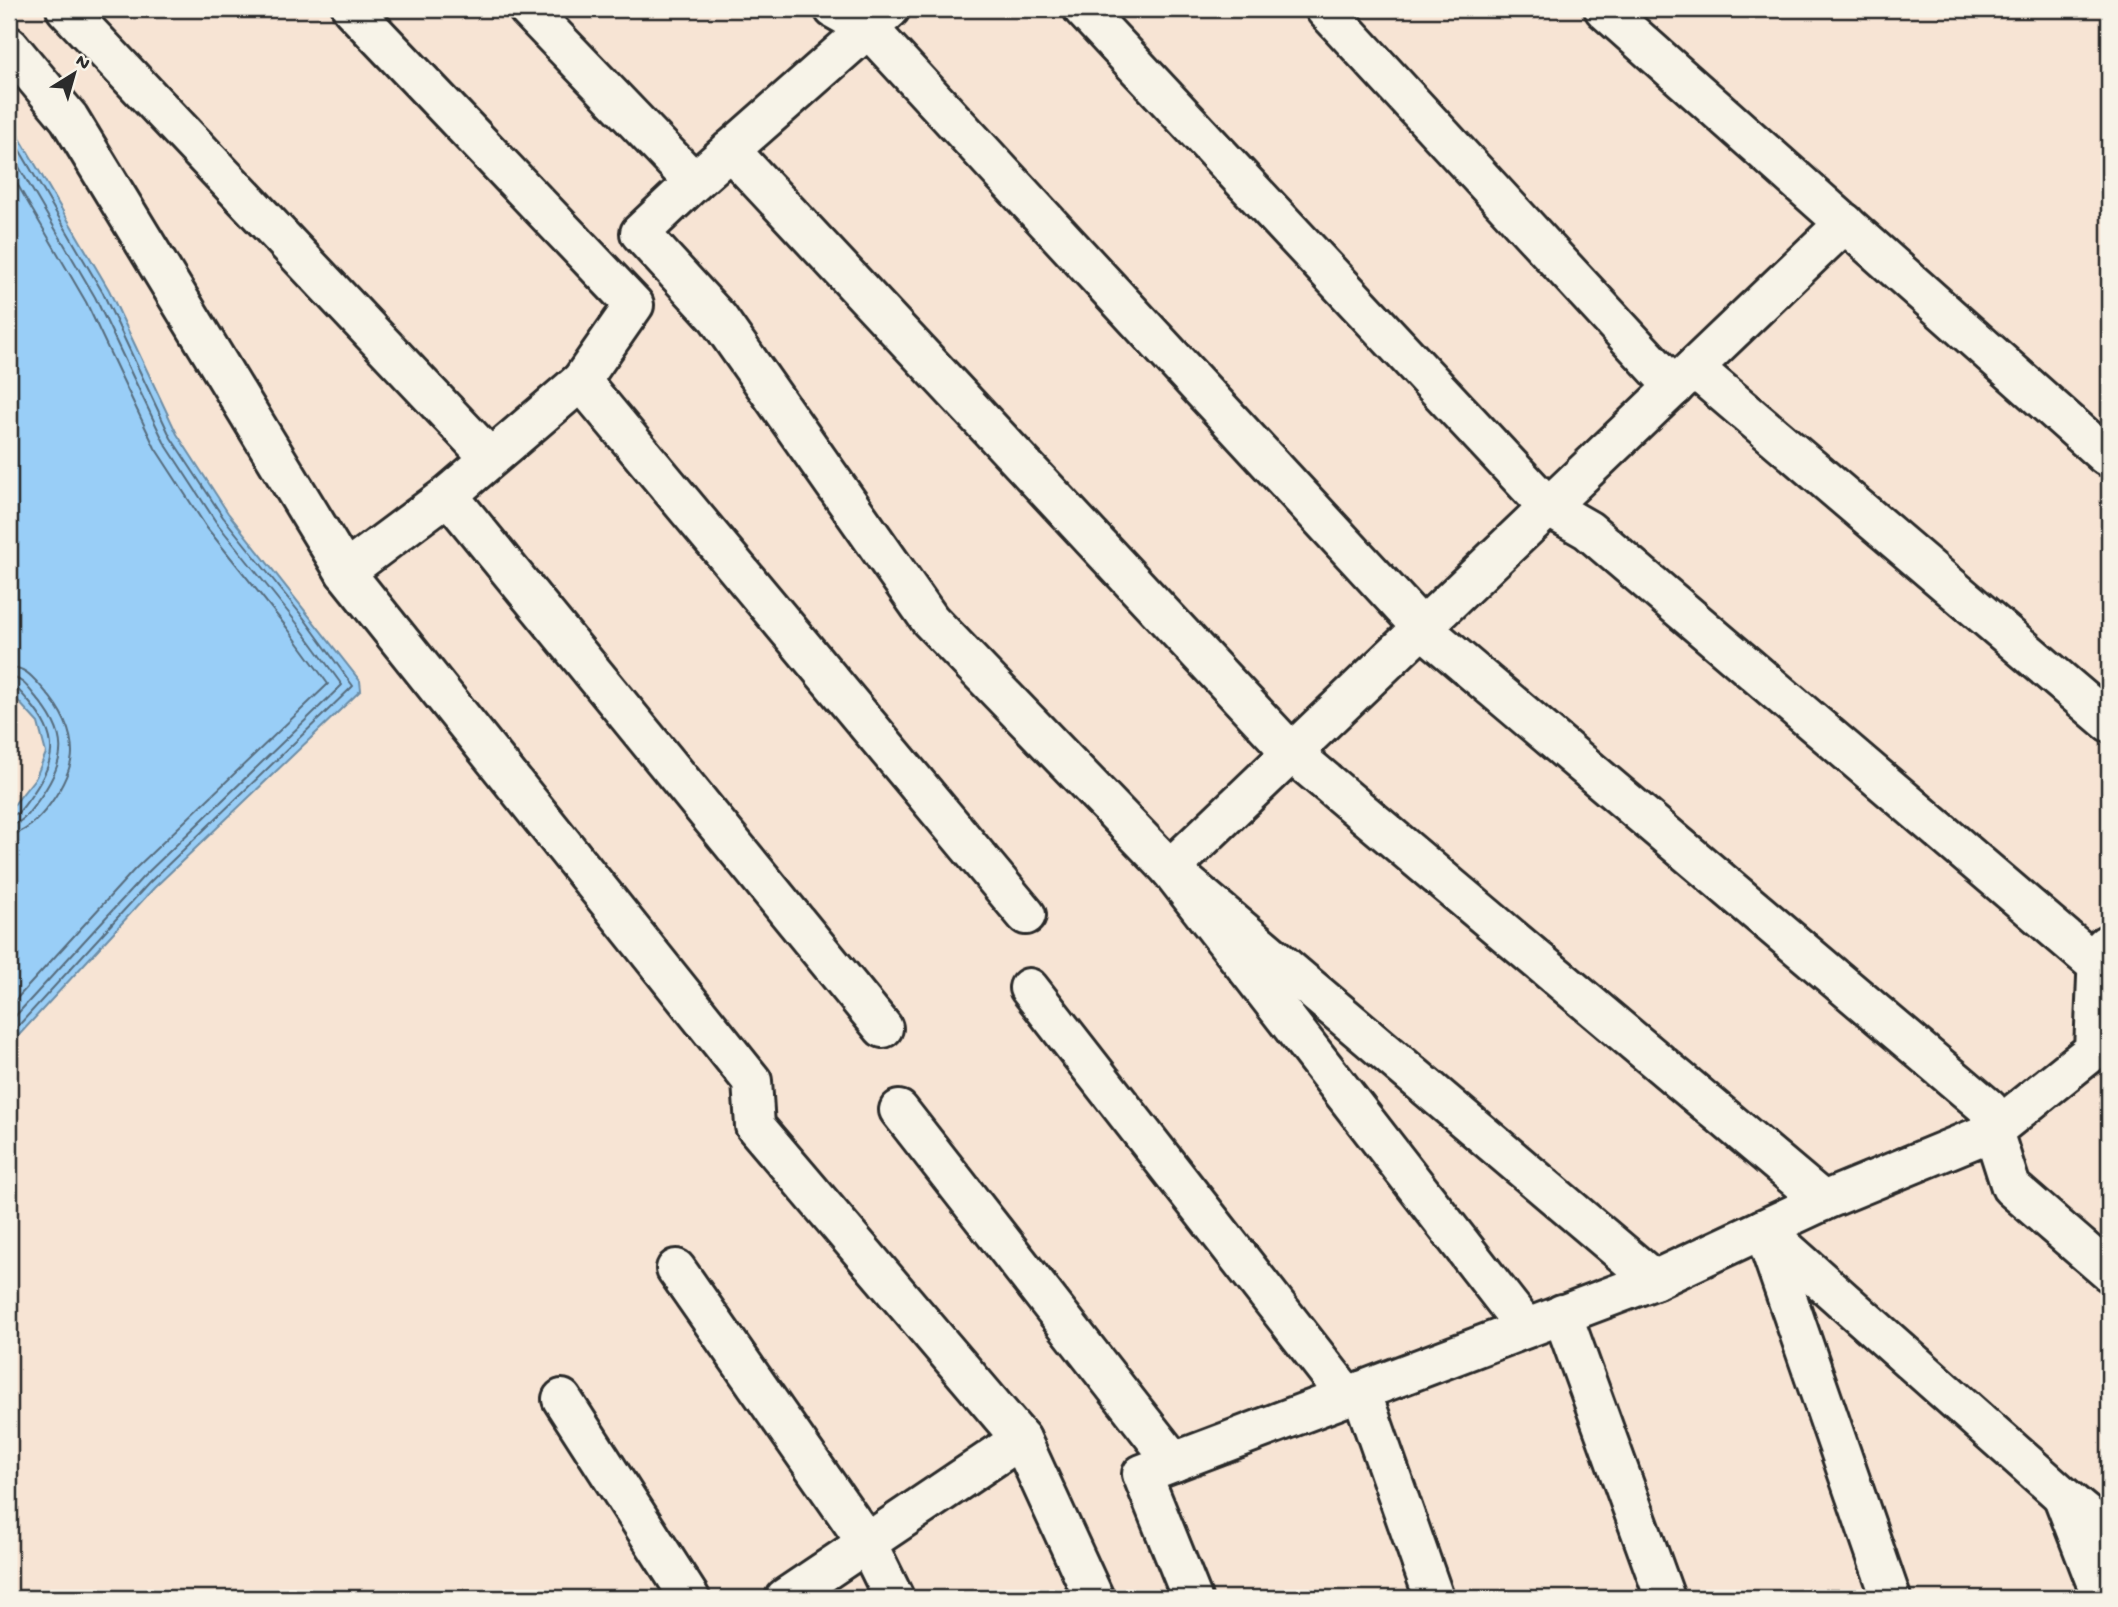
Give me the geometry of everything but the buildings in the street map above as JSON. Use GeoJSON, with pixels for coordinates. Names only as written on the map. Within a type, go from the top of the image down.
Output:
{"type":"FeatureCollection","features":[{"type":"Feature","properties":{"kind":"street"},"geometry":{"type":"LineString","coordinates":[[66,9],[490,458]]}},
{"type":"Feature","properties":{"kind":"street"},"geometry":{"type":"LineString","coordinates":[[345,572],[448,495],[581,380],[634,305],[352,9]]}},
{"type":"Feature","properties":{"kind":"street"},"geometry":{"type":"LineString","coordinates":[[528,9],[694,181]]}},
{"type":"Feature","properties":{"kind":"street"},"geometry":{"type":"LineString","coordinates":[[834,9],[879,18],[1422,628],[1988,1108],[2011,1187],[2109,1272]]}},
{"type":"Feature","properties":{"kind":"street"},"geometry":{"type":"LineString","coordinates":[[1083,9],[1548,507],[1588,530],[2104,953],[2101,1056],[1993,1131],[1823,1201],[1654,1280],[1142,1474],[1192,1598]]}},
{"type":"Feature","properties":{"kind":"street"},"geometry":{"type":"LineString","coordinates":[[1325,9],[1684,378],[2109,722]]}},
{"type":"Feature","properties":{"kind":"street"},"geometry":{"type":"LineString","coordinates":[[1604,9],[2106,456]]}},
{"type":"Feature","properties":{"kind":"street"},"geometry":{"type":"LineString","coordinates":[[879,18],[694,181],[640,233],[718,318],[930,620],[1170,869],[1654,1280]]}},
{"type":"Feature","properties":{"kind":"street"},"geometry":{"type":"LineString","coordinates":[[9,47],[69,118],[345,572],[752,1081],[755,1126],[1021,1439],[1094,1598]]}},
{"type":"Feature","properties":{"kind":"street"},"geometry":{"type":"LineString","coordinates":[[730,150],[1292,753],[1823,1201]]}},
{"type":"Feature","properties":{"kind":"street"},"geometry":{"type":"LineString","coordinates":[[1170,869],[1845,223]]}},
{"type":"Feature","properties":{"kind":"street"},"geometry":{"type":"LineString","coordinates":[[581,380],[1026,915]]}},
{"type":"Feature","properties":{"kind":"street"},"geometry":{"type":"LineString","coordinates":[[448,495],[883,1028]]}},
{"type":"Feature","properties":{"kind":"street"},"geometry":{"type":"LineString","coordinates":[[1170,869],[1526,1328]]}},
{"type":"Feature","properties":{"kind":"street"},"geometry":{"type":"LineString","coordinates":[[1029,988],[1354,1394],[1434,1598]]}},
{"type":"Feature","properties":{"kind":"street"},"geometry":{"type":"LineString","coordinates":[[898,1110],[1174,1462]]}},
{"type":"Feature","properties":{"kind":"street"},"geometry":{"type":"LineString","coordinates":[[1763,1228],[2109,1534]]}},
{"type":"Feature","properties":{"kind":"street"},"geometry":{"type":"LineString","coordinates":[[1763,1228],[1891,1598]]}},
{"type":"Feature","properties":{"kind":"street"},"geometry":{"type":"LineString","coordinates":[[676,1269],[867,1543],[894,1598]]}},
{"type":"Feature","properties":{"kind":"street"},"geometry":{"type":"LineString","coordinates":[[1562,1314],[1665,1598]]}},
{"type":"Feature","properties":{"kind":"street"},"geometry":{"type":"LineString","coordinates":[[562,1399],[690,1598]]}},
{"type":"Feature","properties":{"kind":"street"},"geometry":{"type":"LineString","coordinates":[[785,1598],[1021,1439]]}},
{"type":"Feature","properties":{"kind":"street"},"geometry":{"type":"LineString","coordinates":[[2062,1495],[2102,1598]]}},
{"type":"Feature","properties":{"kind":"water"},"geometry":{"type":"Polygon","coordinates":[[[11,123],[109,290],[177,434],[228,513],[360,681],[361,690],[154,888],[9,1046],[9,811],[36,777],[46,753],[38,723],[9,691],[11,123]]]}}]}
